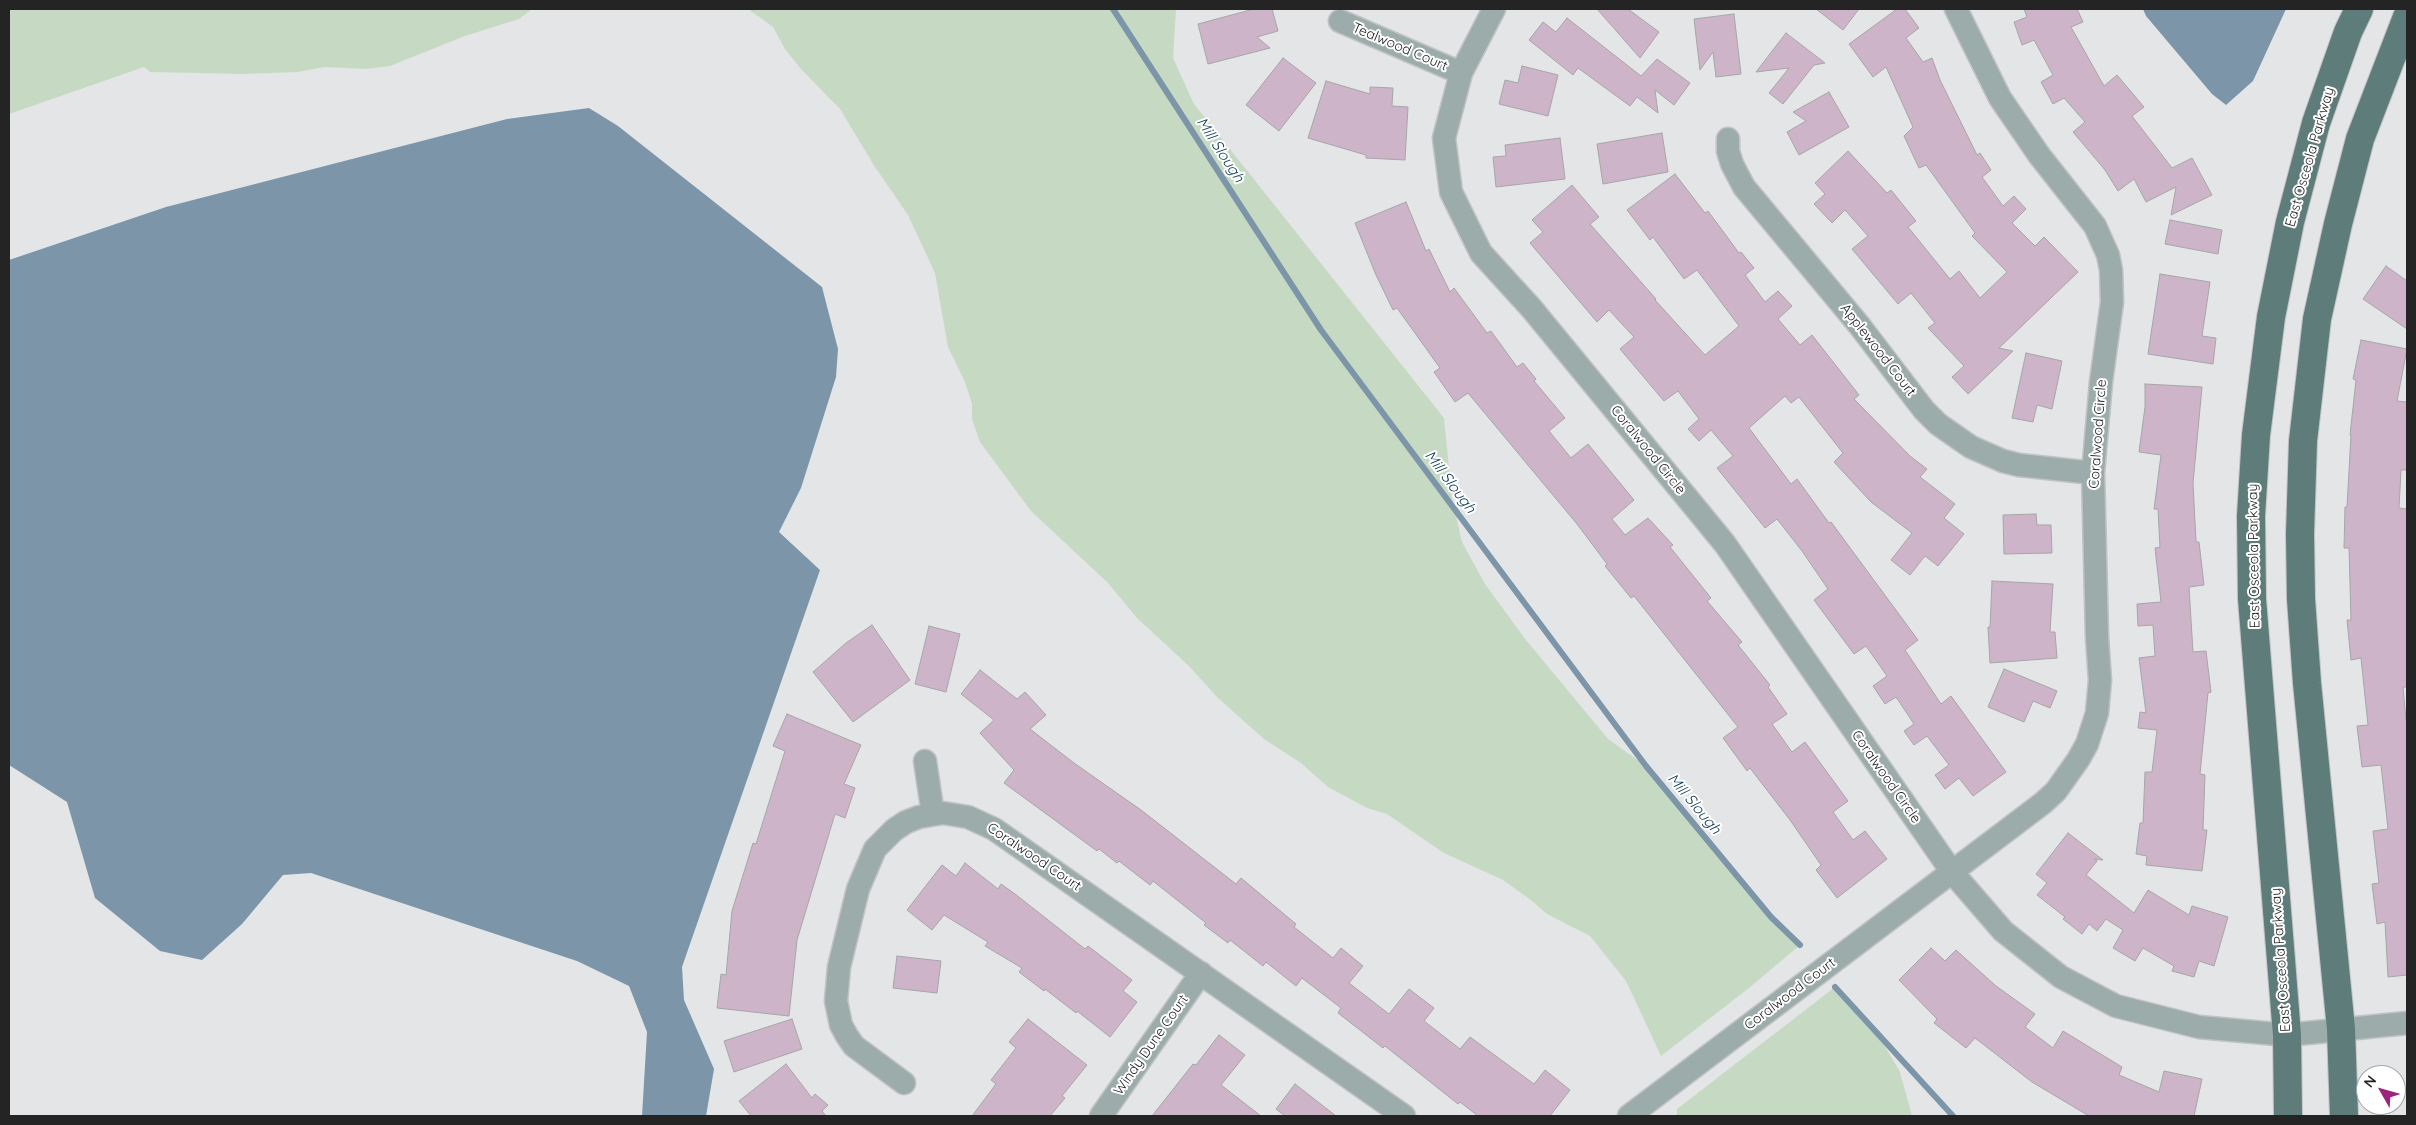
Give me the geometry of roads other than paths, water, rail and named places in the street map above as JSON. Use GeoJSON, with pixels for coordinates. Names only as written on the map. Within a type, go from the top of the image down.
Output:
{"type":"FeatureCollection","features":[{"type":"Feature","properties":{"kind":"main road","name":"East Osceola Parkway"},"geometry":{"type":"LineString","coordinates":[[2288,1116],[2287,1035],[2252,599],[2251,516],[2256,435],[2272,317],[2290,222],[2316,123],[2348,32],[2359,9]]}},
{"type":"Feature","properties":{"kind":"main road"},"geometry":{"type":"LineString","coordinates":[[2344,1116],[2340,1029],[2307,682],[2301,599],[2300,534],[2303,441],[2317,319],[2338,224],[2360,139],[2407,17]]}},
{"type":"Feature","properties":{"kind":"street","name":"Coralwood Circle"},"geometry":{"type":"LineString","coordinates":[[1494,9],[1461,73],[1444,138],[1451,192],[1481,253],[1532,309],[1725,544],[1952,872],[2003,931],[2061,977],[2116,1006],[2199,1027],[2287,1035],[2407,1023]]}},
{"type":"Feature","properties":{"kind":"street","name":"Coralwood Circle"},"geometry":{"type":"LineString","coordinates":[[1952,872],[2056,791],[2078,760],[2093,728],[2097,713],[2100,680],[2097,637],[2093,472],[2101,382],[2113,286],[2108,254],[2090,219],[2039,155],[2000,98],[1956,9]]}},
{"type":"Feature","properties":{"kind":"street","name":"Tealwood Court"},"geometry":{"type":"LineString","coordinates":[[1340,21],[1461,73]]}},
{"type":"Feature","properties":{"kind":"street","name":"Applewood Court"},"geometry":{"type":"LineString","coordinates":[[1728,139],[1728,151],[1732,164],[1744,187],[1859,325],[1924,410],[1938,424],[1971,447],[2003,461],[2019,465],[2093,472]]}},
{"type":"Feature","properties":{"kind":"street"},"geometry":{"type":"LineString","coordinates":[[925,761],[933,814]]}},
{"type":"Feature","properties":{"kind":"street","name":"Coralwood Court"},"geometry":{"type":"LineString","coordinates":[[904,1083],[859,1050],[847,1036],[838,1014],[837,986],[845,940],[858,889],[875,849],[894,830],[919,817],[933,814],[956,814],[994,829],[1404,1116]]}},
{"type":"Feature","properties":{"kind":"street","name":"Coralwood Court"},"geometry":{"type":"LineString","coordinates":[[1629,1116],[1952,872]]}},
{"type":"Feature","properties":{"kind":"street","name":"Windy Dune Court"},"geometry":{"type":"LineString","coordinates":[[1101,1116],[1201,973]]}},
{"type":"Feature","properties":{"kind":"water"},"geometry":{"type":"Polygon","coordinates":[[[2143,9],[2286,9],[2253,81],[2226,105],[2212,94],[2146,16],[2143,9]]]}},
{"type":"Feature","properties":{"kind":"water"},"geometry":{"type":"Polygon","coordinates":[[[589,108],[618,126],[822,287],[838,349],[836,377],[801,488],[779,532],[820,570],[682,967],[684,1000],[714,1069],[706,1116],[642,1116],[647,1032],[629,986],[577,961],[311,873],[283,875],[242,924],[202,960],[160,951],[95,898],[67,802],[9,765],[9,260],[166,207],[507,119],[589,108]]]}},
{"type":"Feature","properties":{"kind":"waterway","name":"Mill Slough"},"geometry":{"type":"LineString","coordinates":[[1113,9],[1321,330],[1646,766],[1771,917],[1800,945]]}},
{"type":"Feature","properties":{"kind":"waterway","name":"Mill Slough"},"geometry":{"type":"LineString","coordinates":[[1835,987],[1953,1116]]}}]}
